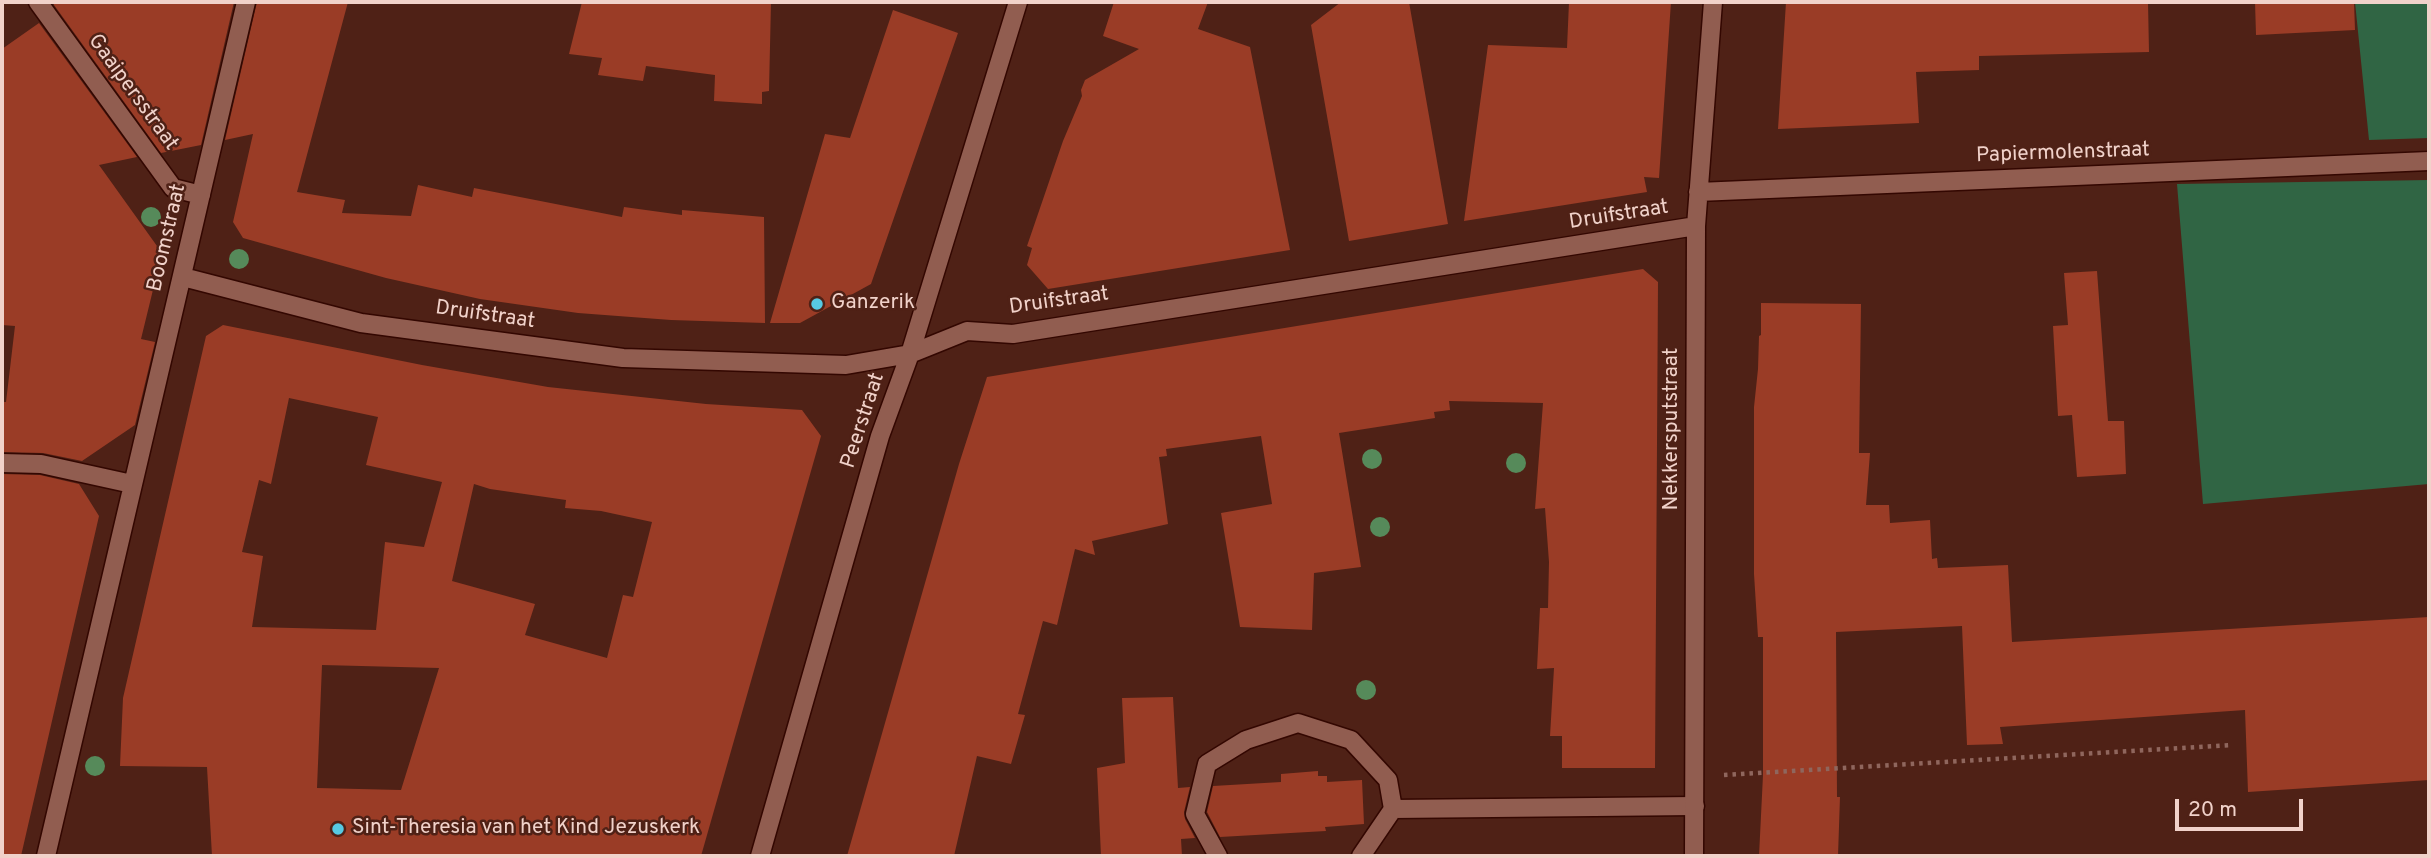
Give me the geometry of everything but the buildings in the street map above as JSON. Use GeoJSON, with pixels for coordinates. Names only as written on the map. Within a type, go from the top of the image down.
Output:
{"type":"FeatureCollection","features":[{"type":"Feature","properties":{"kind":"street","name":"Gaaipersstraat"},"geometry":{"type":"LineString","coordinates":[[38,2],[173,188],[201,195]]}},
{"type":"Feature","properties":{"kind":"street","name":"Boomstraat"},"geometry":{"type":"LineString","coordinates":[[46,856],[246,2]]}},
{"type":"Feature","properties":{"kind":"street","name":"Peerstraat"},"geometry":{"type":"LineString","coordinates":[[760,856],[880,436],[910,354],[1018,2]]}},
{"type":"Feature","properties":{"kind":"street","name":"Nekkersputstraat"},"geometry":{"type":"LineString","coordinates":[[1695,856],[1696,226],[1713,2]]}},
{"type":"Feature","properties":{"kind":"street","name":"Papiermolenstraat"},"geometry":{"type":"LineString","coordinates":[[1698,192],[2429,162]]}},
{"type":"Feature","properties":{"kind":"street","name":"Druifstraat"},"geometry":{"type":"LineString","coordinates":[[183,277],[361,323],[623,358],[846,365],[910,354],[967,331],[1013,334],[1696,226]]}},
{"type":"Feature","properties":{"kind":"street"},"geometry":{"type":"LineString","coordinates":[[2,463],[41,464],[132,484]]}},
{"type":"Feature","properties":{"kind":"street"},"geometry":{"type":"LineString","coordinates":[[1218,856],[1195,814],[1207,764],[1245,740],[1298,723],[1351,740],[1388,780],[1393,809],[1361,856]]}},
{"type":"Feature","properties":{"kind":"street"},"geometry":{"type":"LineString","coordinates":[[1393,809],[1695,806]]}},
{"type":"Feature","properties":{"kind":"path"},"geometry":{"type":"LineString","coordinates":[[1695,777],[2232,745]]}},
{"type":"Feature","properties":{"kind":"green space"},"geometry":{"type":"Polygon","coordinates":[[[2355,2],[2429,2],[2429,138],[2369,140],[2355,2]]]}},
{"type":"Feature","properties":{"kind":"green space"},"geometry":{"type":"Polygon","coordinates":[[[2429,180],[2429,484],[2203,504],[2177,184],[2429,180]]]}},
{"type":"Feature","properties":{"kind":"place","name":"Ganzerik"},"geometry":{"type":"Point","coordinates":[817,304]}},
{"type":"Feature","properties":{"kind":"place","name":"Sint-Theresia van het Kind Jezuskerk"},"geometry":{"type":"Point","coordinates":[338,829]}}]}
